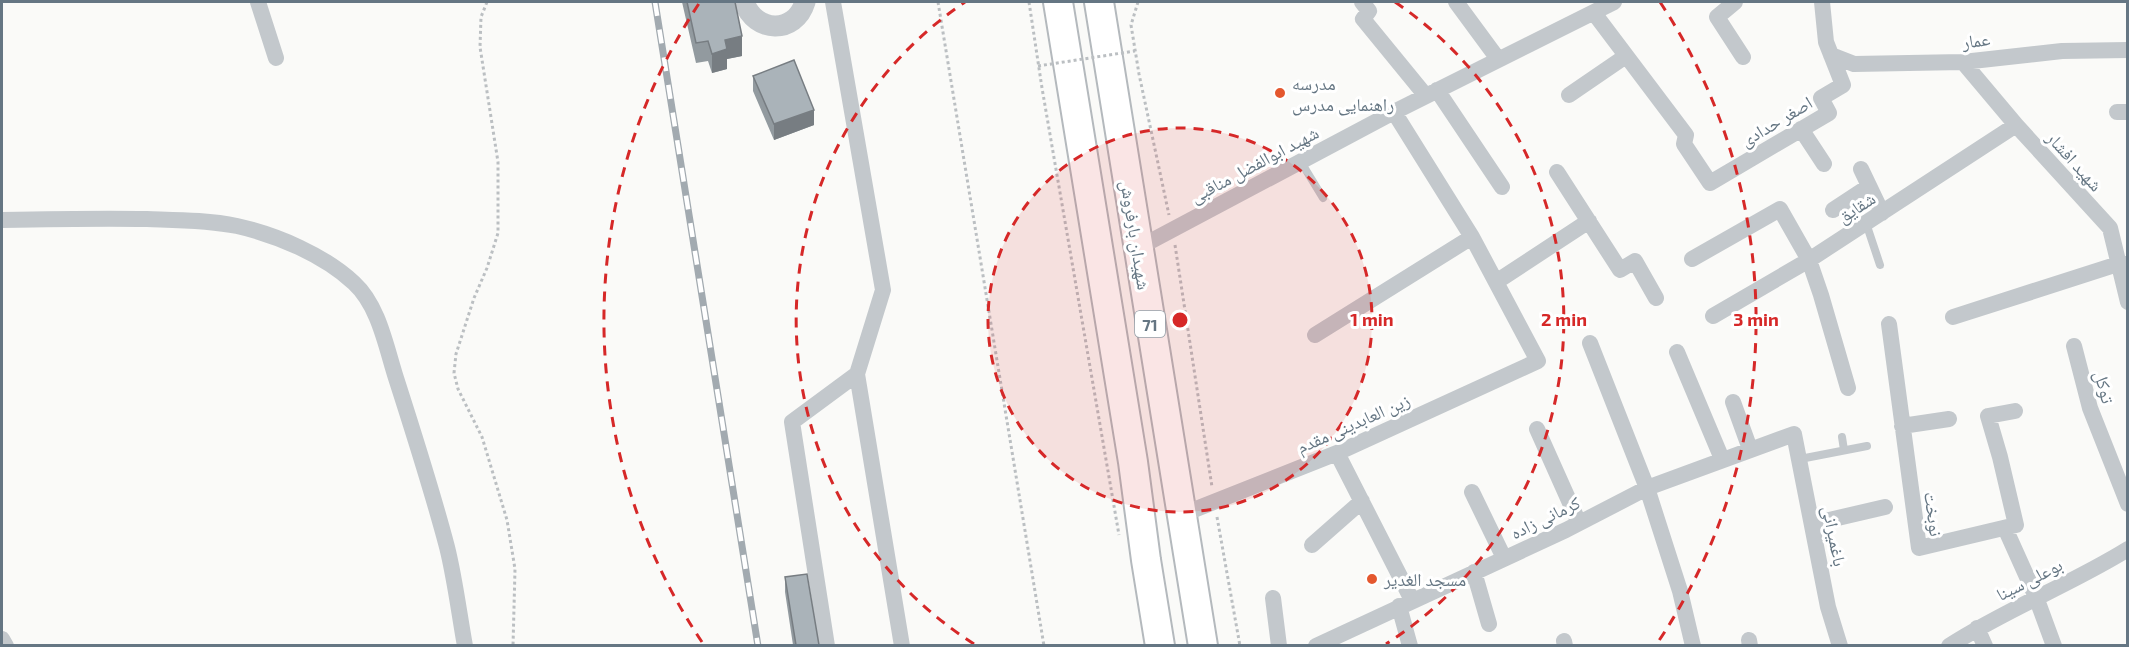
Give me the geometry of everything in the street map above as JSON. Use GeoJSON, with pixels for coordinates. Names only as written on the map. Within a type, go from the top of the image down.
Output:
{"type":"FeatureCollection","features":[{"type":"Feature","properties":{"kind":"highway","name":"71"},"geometry":{"type":"LineString","coordinates":[[1058,2],[1133,462],[1160,645]]}},
{"type":"Feature","properties":{"kind":"highway","name":"شهیدان بارفروش"},"geometry":{"type":"LineString","coordinates":[[1099,2],[1203,645]]}},
{"type":"Feature","properties":{"kind":"highway"},"geometry":{"type":"LineString","coordinates":[[1133,462],[1142,469],[1154,471],[1164,467],[1172,459]]}},
{"type":"Feature","properties":{"kind":"highway"},"geometry":{"type":"LineString","coordinates":[[1146,560],[1153,550],[1164,545],[1176,545],[1187,551]]}},
{"type":"Feature","properties":{"kind":"street"},"geometry":{"type":"LineString","coordinates":[[258,2],[276,58]]}},
{"type":"Feature","properties":{"kind":"street"},"geometry":{"type":"LineString","coordinates":[[744,2],[748,12],[756,20],[766,25],[777,26],[787,24],[796,18],[805,2]]}},
{"type":"Feature","properties":{"kind":"street"},"geometry":{"type":"LineString","coordinates":[[833,2],[883,290],[857,374],[902,645]]}},
{"type":"Feature","properties":{"kind":"street"},"geometry":{"type":"LineString","coordinates":[[1362,2],[1369,10],[1363,19],[1432,93],[1502,187]]}},
{"type":"Feature","properties":{"kind":"street"},"geometry":{"type":"LineString","coordinates":[[1456,2],[1498,59]]}},
{"type":"Feature","properties":{"kind":"street","name":"شهید ابوالفضل مناقبی"},"geometry":{"type":"LineString","coordinates":[[1138,248],[1394,112],[1614,2]]}},
{"type":"Feature","properties":{"kind":"street"},"geometry":{"type":"LineString","coordinates":[[1735,2],[1717,16],[1743,57]]}},
{"type":"Feature","properties":{"kind":"street"},"geometry":{"type":"LineString","coordinates":[[1822,2],[1826,42],[1831,55]]}},
{"type":"Feature","properties":{"kind":"street"},"geometry":{"type":"LineString","coordinates":[[1569,95],[1626,56],[1594,13]]}},
{"type":"Feature","properties":{"kind":"street","name":"عمار"},"geometry":{"type":"LineString","coordinates":[[1831,55],[1854,64],[1963,62],[2062,51],[2127,50]]}},
{"type":"Feature","properties":{"kind":"street","name":"اصغر حدادی"},"geometry":{"type":"LineString","coordinates":[[1626,56],[1686,135],[1684,144],[1710,183],[1829,113],[1821,98],[1844,85],[1831,55]]}},
{"type":"Feature","properties":{"kind":"street","name":"شهید افشار"},"geometry":{"type":"LineString","coordinates":[[1963,62],[2016,125],[2110,228],[2123,264],[2127,302]]}},
{"type":"Feature","properties":{"kind":"street"},"geometry":{"type":"LineString","coordinates":[[1394,112],[1472,237],[1496,282],[1589,221]]}},
{"type":"Feature","properties":{"kind":"street","name":"شقایق"},"geometry":{"type":"LineString","coordinates":[[1713,316],[1809,260],[2016,125]]}},
{"type":"Feature","properties":{"kind":"street"},"geometry":{"type":"LineString","coordinates":[[1801,129],[1824,164]]}},
{"type":"Feature","properties":{"kind":"street"},"geometry":{"type":"LineString","coordinates":[[1861,169],[1882,213]]}},
{"type":"Feature","properties":{"kind":"street"},"geometry":{"type":"LineString","coordinates":[[1557,172],[1620,270],[1635,261],[1656,298]]}},
{"type":"Feature","properties":{"kind":"street"},"geometry":{"type":"LineString","coordinates":[[1833,210],[1868,187]]}},
{"type":"Feature","properties":{"kind":"street"},"geometry":{"type":"LineString","coordinates":[[1692,259],[1780,209],[1809,260],[1848,388]]}},
{"type":"Feature","properties":{"kind":"street"},"geometry":{"type":"LineString","coordinates":[[2,220],[94,218],[183,220],[237,226],[275,238],[308,253],[355,284],[369,302],[378,322],[411,424],[448,549],[465,645]]}},
{"type":"Feature","properties":{"kind":"street"},"geometry":{"type":"LineString","coordinates":[[1315,335],[1472,237]]}},
{"type":"Feature","properties":{"kind":"street"},"geometry":{"type":"LineString","coordinates":[[1953,317],[2123,264]]}},
{"type":"Feature","properties":{"kind":"street","name":"زین العابدینی مقدم"},"geometry":{"type":"LineString","coordinates":[[1181,515],[1337,453],[1538,361],[1496,282]]}},
{"type":"Feature","properties":{"kind":"street","name":"نوبخت"},"geometry":{"type":"LineString","coordinates":[[1889,324],[1919,548],[2005,528]]}},
{"type":"Feature","properties":{"kind":"street"},"geometry":{"type":"LineString","coordinates":[[1590,343],[1647,488],[1680,591],[1693,645]]}},
{"type":"Feature","properties":{"kind":"street","name":"توکل"},"geometry":{"type":"LineString","coordinates":[[2074,346],[2090,408],[2127,504]]}},
{"type":"Feature","properties":{"kind":"street"},"geometry":{"type":"LineString","coordinates":[[1677,352],[1722,459]]}},
{"type":"Feature","properties":{"kind":"street"},"geometry":{"type":"LineString","coordinates":[[827,645],[792,422],[857,374]]}},
{"type":"Feature","properties":{"kind":"street"},"geometry":{"type":"LineString","coordinates":[[1733,402],[1750,449]]}},
{"type":"Feature","properties":{"kind":"street"},"geometry":{"type":"LineString","coordinates":[[2015,411],[1988,416],[2016,525],[2005,528],[2036,597],[2054,645]]}},
{"type":"Feature","properties":{"kind":"street"},"geometry":{"type":"LineString","coordinates":[[1902,426],[1949,419]]}},
{"type":"Feature","properties":{"kind":"street"},"geometry":{"type":"LineString","coordinates":[[1537,429],[1579,523]]}},
{"type":"Feature","properties":{"kind":"street","name":"کرمانی زاده"},"geometry":{"type":"LineString","coordinates":[[1316,645],[1579,523],[1647,488],[1794,434]]}},
{"type":"Feature","properties":{"kind":"street","name":"باغمیرانی"},"geometry":{"type":"LineString","coordinates":[[1794,434],[1828,607],[1840,645]]}},
{"type":"Feature","properties":{"kind":"street"},"geometry":{"type":"LineString","coordinates":[[1337,453],[1362,501],[1405,603],[1410,645]]}},
{"type":"Feature","properties":{"kind":"street"},"geometry":{"type":"LineString","coordinates":[[1472,492],[1504,558]]}},
{"type":"Feature","properties":{"kind":"street"},"geometry":{"type":"LineString","coordinates":[[1312,545],[1362,501]]}},
{"type":"Feature","properties":{"kind":"street"},"geometry":{"type":"LineString","coordinates":[[1812,524],[1885,507]]}},
{"type":"Feature","properties":{"kind":"street","name":"بوعلی سینا"},"geometry":{"type":"LineString","coordinates":[[1949,645],[2036,597],[2104,564],[2127,549]]}},
{"type":"Feature","properties":{"kind":"street"},"geometry":{"type":"LineString","coordinates":[[1474,572],[1489,624]]}},
{"type":"Feature","properties":{"kind":"street"},"geometry":{"type":"LineString","coordinates":[[1273,598],[1279,645]]}},
{"type":"Feature","properties":{"kind":"street"},"geometry":{"type":"LineString","coordinates":[[1977,628],[1985,645]]}},
{"type":"Feature","properties":{"kind":"street"},"geometry":{"type":"LineString","coordinates":[[2,639],[6,645]]}},
{"type":"Feature","properties":{"kind":"lane"},"geometry":{"type":"LineString","coordinates":[[1301,162],[1323,198]]}},
{"type":"Feature","properties":{"kind":"lane"},"geometry":{"type":"LineString","coordinates":[[1866,223],[1880,265]]}},
{"type":"Feature","properties":{"kind":"lane"},"geometry":{"type":"LineString","coordinates":[[1842,437],[1844,450]]}},
{"type":"Feature","properties":{"kind":"lane"},"geometry":{"type":"LineString","coordinates":[[1800,459],[1867,446]]}},
{"type":"Feature","properties":{"kind":"path"},"geometry":{"type":"LineString","coordinates":[[487,2],[481,17],[480,47],[498,162],[498,233],[460,342],[454,373],[458,389],[482,437],[507,520],[515,569],[513,645]]}},
{"type":"Feature","properties":{"kind":"path"},"geometry":{"type":"LineString","coordinates":[[938,2],[1044,645]]}},
{"type":"Feature","properties":{"kind":"path"},"geometry":{"type":"LineString","coordinates":[[1029,2],[1120,541]]}},
{"type":"Feature","properties":{"kind":"path"},"geometry":{"type":"LineString","coordinates":[[1138,2],[1131,25],[1173,230],[1215,502],[1240,645]]}},
{"type":"Feature","properties":{"kind":"path"},"geometry":{"type":"LineString","coordinates":[[1038,66],[1136,51]]}},
{"type":"Feature","properties":{"kind":"building"},"geometry":{"type":"Polygon","coordinates":[[[687,2],[735,2],[742,36],[725,40],[727,49],[712,54],[708,41],[696,43],[687,2]]]}},
{"type":"Feature","properties":{"kind":"building"},"geometry":{"type":"Polygon","coordinates":[[[794,60],[814,110],[774,124],[753,76],[794,60]]]}},
{"type":"Feature","properties":{"kind":"building"},"geometry":{"type":"Polygon","coordinates":[[[807,574],[819,645],[796,645],[785,577],[807,574]]]}},
{"type":"Feature","properties":{"kind":"railway"},"geometry":{"type":"LineString","coordinates":[[655,2],[758,646]]}},
{"type":"Feature","properties":{"kind":"place","name":"مدرسه راهنمایی مدرس"},"geometry":{"type":"Point","coordinates":[1280,93]}},
{"type":"Feature","properties":{"kind":"place","name":"مسجد الغدیر"},"geometry":{"type":"Point","coordinates":[1372,579]}}]}
